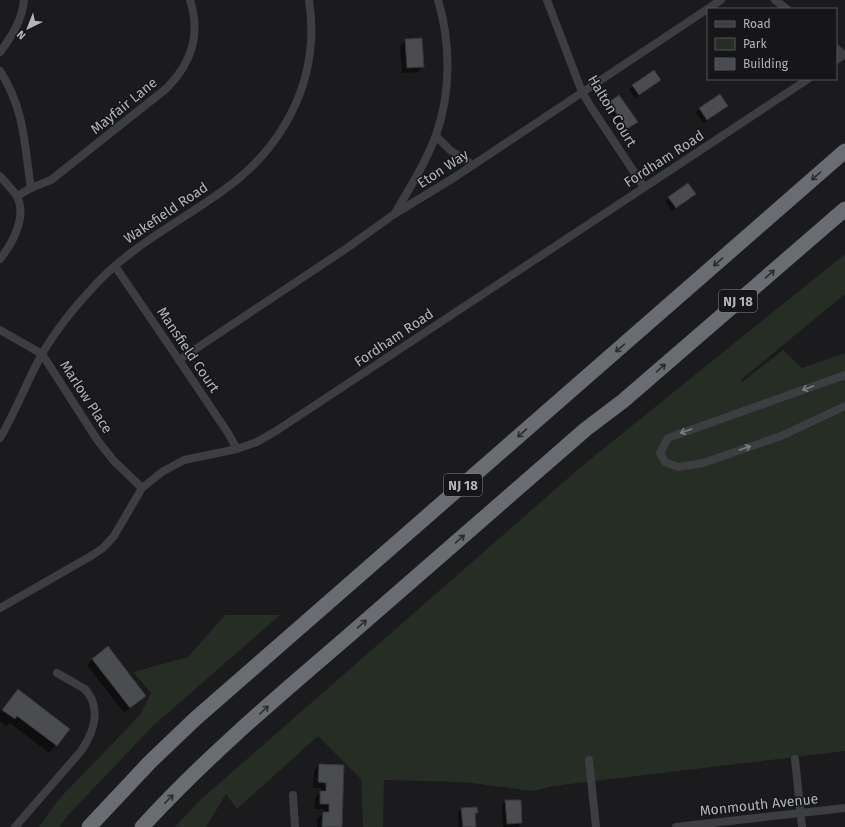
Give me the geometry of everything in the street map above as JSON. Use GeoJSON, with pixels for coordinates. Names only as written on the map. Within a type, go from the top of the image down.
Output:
{"type":"FeatureCollection","features":[{"type":"Feature","properties":{"kind":"highway","name":"NJ 18"},"geometry":{"type":"LineString","coordinates":[[89,827],[149,763],[195,719],[845,151]]}},
{"type":"Feature","properties":{"kind":"highway","name":"NJ 18"},"geometry":{"type":"LineString","coordinates":[[142,827],[215,753],[280,695],[586,429],[623,401],[845,209]]}},
{"type":"Feature","properties":{"kind":"street"},"geometry":{"type":"LineString","coordinates":[[0,52],[18,25],[23,10],[24,0]]}},
{"type":"Feature","properties":{"kind":"street","name":"Mayfair Lane"},"geometry":{"type":"LineString","coordinates":[[17,196],[31,188],[51,180],[167,88],[176,79],[189,59],[194,39],[194,14],[190,0]]}},
{"type":"Feature","properties":{"kind":"street","name":"Wakefield Road"},"geometry":{"type":"LineString","coordinates":[[0,438],[42,354],[78,304],[98,281],[141,245],[225,189],[257,162],[271,146],[292,112],[308,65],[311,42],[310,0]]}},
{"type":"Feature","properties":{"kind":"street"},"geometry":{"type":"LineString","coordinates":[[394,215],[436,136],[442,110],[447,77],[447,54],[444,25],[438,0]]}},
{"type":"Feature","properties":{"kind":"street","name":"Halton Court"},"geometry":{"type":"LineString","coordinates":[[547,0],[582,92],[644,187]]}},
{"type":"Feature","properties":{"kind":"street","name":"Eton Way"},"geometry":{"type":"LineString","coordinates":[[709,8],[721,0]]}},
{"type":"Feature","properties":{"kind":"street"},"geometry":{"type":"LineString","coordinates":[[775,0],[786,8]]}},
{"type":"Feature","properties":{"kind":"street","name":"Eton Way"},"geometry":{"type":"LineString","coordinates":[[179,360],[394,215],[413,204],[707,9]]}},
{"type":"Feature","properties":{"kind":"street"},"geometry":{"type":"LineString","coordinates":[[837,49],[845,55]]}},
{"type":"Feature","properties":{"kind":"street"},"geometry":{"type":"LineString","coordinates":[[0,71],[12,93],[22,119],[31,188]]}},
{"type":"Feature","properties":{"kind":"street","name":"Fordham Road"},"geometry":{"type":"LineString","coordinates":[[0,608],[103,548],[120,527],[142,488],[162,472],[184,460],[237,449],[257,442],[276,431],[806,80]]}},
{"type":"Feature","properties":{"kind":"street"},"geometry":{"type":"LineString","coordinates":[[436,136],[450,150],[473,164]]}},
{"type":"Feature","properties":{"kind":"street"},"geometry":{"type":"LineString","coordinates":[[0,176],[17,196],[20,208],[20,216],[15,233],[7,250],[0,259]]}},
{"type":"Feature","properties":{"kind":"street","name":"Mansfield Court"},"geometry":{"type":"LineString","coordinates":[[115,266],[228,433],[237,449]]}},
{"type":"Feature","properties":{"kind":"street","name":"Marlow Place"},"geometry":{"type":"LineString","coordinates":[[0,330],[42,354],[98,441],[114,461],[142,488]]}},
{"type":"Feature","properties":{"kind":"street"},"geometry":{"type":"LineString","coordinates":[[845,375],[668,438],[660,453],[665,462],[678,467],[703,463],[781,436],[845,406]]}},
{"type":"Feature","properties":{"kind":"street"},"geometry":{"type":"LineString","coordinates":[[15,827],[81,751],[92,730],[95,710],[88,693],[85,689],[56,673]]}},
{"type":"Feature","properties":{"kind":"street"},"geometry":{"type":"LineString","coordinates":[[795,759],[802,827]]}},
{"type":"Feature","properties":{"kind":"street"},"geometry":{"type":"LineString","coordinates":[[589,760],[596,827]]}},
{"type":"Feature","properties":{"kind":"street"},"geometry":{"type":"LineString","coordinates":[[293,795],[295,827]]}},
{"type":"Feature","properties":{"kind":"street","name":"Monmouth Avenue"},"geometry":{"type":"LineString","coordinates":[[676,827],[845,808]]}},
{"type":"Feature","properties":{"kind":"green space"},"geometry":{"type":"Polygon","coordinates":[[[845,254],[845,294],[742,379],[741,383],[783,350],[802,368],[845,353],[845,751],[553,786],[533,791],[464,782],[384,780],[383,827],[363,827],[361,779],[318,736],[237,809],[226,794],[206,827],[175,827],[198,802],[582,466],[845,254]]]}},
{"type":"Feature","properties":{"kind":"green space"},"geometry":{"type":"Polygon","coordinates":[[[225,615],[280,615],[154,725],[68,815],[59,827],[39,827],[59,799],[140,715],[151,693],[133,672],[188,657],[225,615]]]}},
{"type":"Feature","properties":{"kind":"building"},"geometry":{"type":"Polygon","coordinates":[[[422,38],[424,67],[407,68],[405,39],[422,38]]]}},
{"type":"Feature","properties":{"kind":"building"},"geometry":{"type":"Polygon","coordinates":[[[654,70],[661,80],[639,95],[632,85],[654,70]]]}},
{"type":"Feature","properties":{"kind":"building"},"geometry":{"type":"Polygon","coordinates":[[[720,94],[728,106],[707,120],[699,108],[720,94]]]}},
{"type":"Feature","properties":{"kind":"building"},"geometry":{"type":"Polygon","coordinates":[[[619,95],[638,122],[627,129],[609,102],[619,95]]]}},
{"type":"Feature","properties":{"kind":"building"},"geometry":{"type":"Polygon","coordinates":[[[688,183],[696,194],[676,208],[668,197],[688,183]]]}},
{"type":"Feature","properties":{"kind":"building"},"geometry":{"type":"Polygon","coordinates":[[[108,646],[146,696],[130,708],[92,659],[108,646]]]}},
{"type":"Feature","properties":{"kind":"building"},"geometry":{"type":"Polygon","coordinates":[[[18,689],[70,729],[57,746],[17,716],[15,719],[2,710],[18,689]]]}},
{"type":"Feature","properties":{"kind":"building"},"geometry":{"type":"Polygon","coordinates":[[[319,764],[344,765],[342,827],[322,827],[323,812],[329,812],[329,804],[320,804],[320,791],[326,791],[326,783],[318,782],[319,764]]]}},
{"type":"Feature","properties":{"kind":"building"},"geometry":{"type":"Polygon","coordinates":[[[505,800],[521,800],[522,823],[507,824],[505,800]]]}},
{"type":"Feature","properties":{"kind":"building"},"geometry":{"type":"Polygon","coordinates":[[[477,807],[478,813],[475,813],[476,827],[463,827],[461,808],[477,807]]]}}]}
